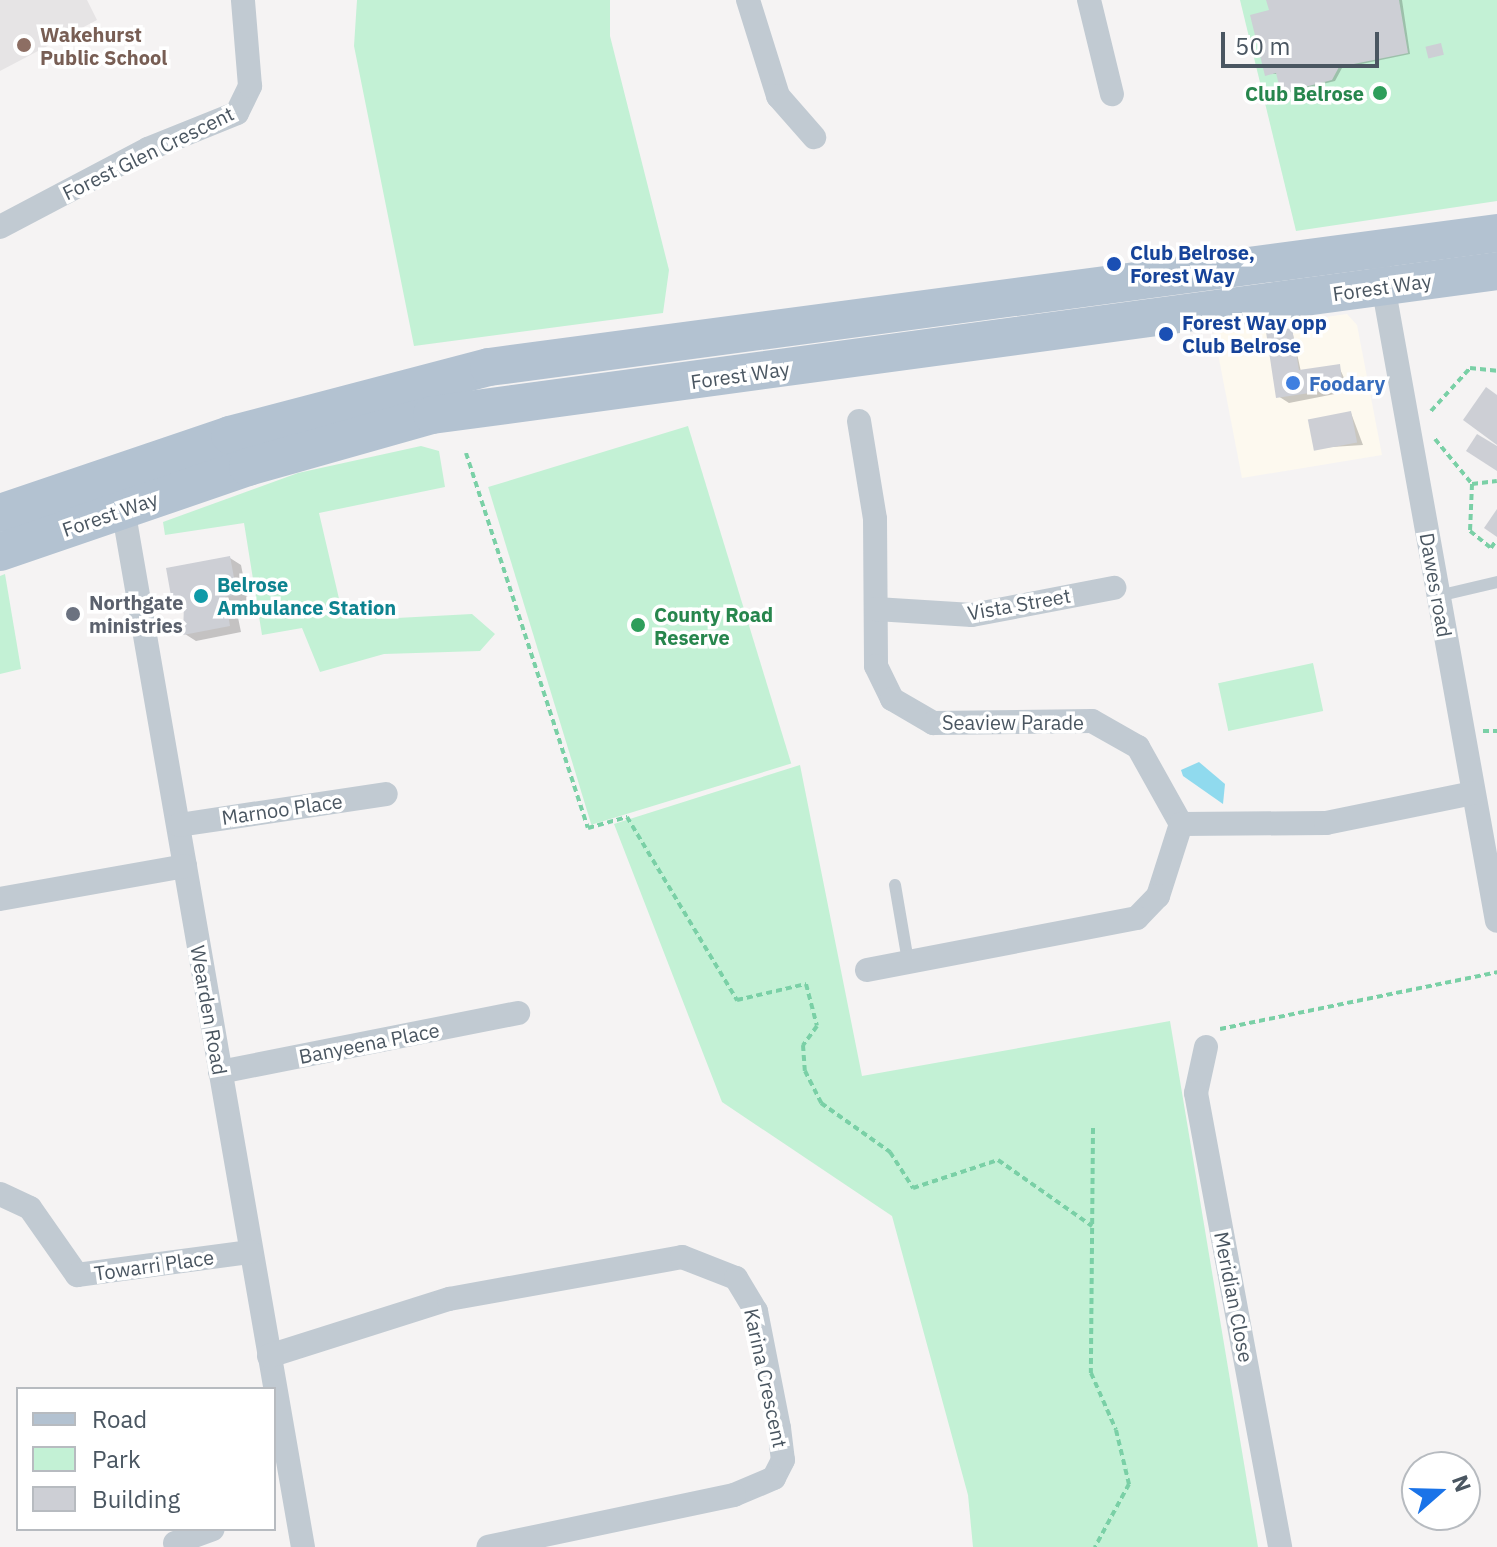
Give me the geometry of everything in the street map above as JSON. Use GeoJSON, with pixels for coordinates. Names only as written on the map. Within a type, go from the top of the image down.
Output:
{"type":"FeatureCollection","features":[{"type":"Feature","properties":{"kind":"main road","name":"Forest Way"},"geometry":{"type":"LineString","coordinates":[[0,513],[117,472],[302,414],[489,367],[1497,233]]}},
{"type":"Feature","properties":{"kind":"main road","name":"Forest Way"},"geometry":{"type":"LineString","coordinates":[[0,552],[123,509],[432,415],[1497,271]]}},
{"type":"Feature","properties":{"kind":"street","name":"Forest Glen Crescent"},"geometry":{"type":"LineString","coordinates":[[0,227],[148,149],[237,113],[250,86],[243,0]]}},
{"type":"Feature","properties":{"kind":"street"},"geometry":{"type":"LineString","coordinates":[[748,0],[778,96],[814,137]]}},
{"type":"Feature","properties":{"kind":"street"},"geometry":{"type":"LineString","coordinates":[[1089,0],[1112,94]]}},
{"type":"Feature","properties":{"kind":"street","name":"Dawes road"},"geometry":{"type":"LineString","coordinates":[[1377,248],[1497,921]]}},
{"type":"Feature","properties":{"kind":"street","name":"Seaview Parade"},"geometry":{"type":"LineString","coordinates":[[859,421],[875,519],[881,684],[909,712],[966,726],[1092,721],[1138,747],[1181,824]]}},
{"type":"Feature","properties":{"kind":"street","name":"Wearden Road"},"geometry":{"type":"LineString","coordinates":[[117,472],[272,1387]]}},
{"type":"Feature","properties":{"kind":"street","name":"Vista Street"},"geometry":{"type":"LineString","coordinates":[[876,609],[972,615],[1114,588]]}},
{"type":"Feature","properties":{"kind":"street"},"geometry":{"type":"LineString","coordinates":[[867,970],[1137,918],[1158,896],[1181,824],[1326,823],[1473,793]]}},
{"type":"Feature","properties":{"kind":"street","name":"Marnoo Place"},"geometry":{"type":"LineString","coordinates":[[179,825],[386,794]]}},
{"type":"Feature","properties":{"kind":"street"},"geometry":{"type":"LineString","coordinates":[[0,899],[185,866]]}},
{"type":"Feature","properties":{"kind":"street","name":"Banyeena Place"},"geometry":{"type":"LineString","coordinates":[[220,1072],[518,1013]]}},
{"type":"Feature","properties":{"kind":"street","name":"Meridian Close"},"geometry":{"type":"LineString","coordinates":[[1206,1047],[1196,1093],[1280,1547]]}},
{"type":"Feature","properties":{"kind":"street","name":"Towarri Place"},"geometry":{"type":"LineString","coordinates":[[0,1194],[30,1208],[77,1275],[250,1252]]}},
{"type":"Feature","properties":{"kind":"street","name":"Karina Crescent"},"geometry":{"type":"LineString","coordinates":[[269,1356],[449,1299],[666,1260],[712,1263],[736,1278],[756,1311],[779,1428],[783,1460],[774,1478],[734,1495],[488,1547]]}},
{"type":"Feature","properties":{"kind":"street","name":"Wearden Road"},"geometry":{"type":"LineString","coordinates":[[276,1421],[286,1513],[303,1547]]}},
{"type":"Feature","properties":{"kind":"street"},"geometry":{"type":"LineString","coordinates":[[175,1543],[208,1531]]}},
{"type":"Feature","properties":{"kind":"lane"},"geometry":{"type":"LineString","coordinates":[[1438,596],[1497,582]]}},
{"type":"Feature","properties":{"kind":"lane"},"geometry":{"type":"LineString","coordinates":[[895,885],[908,961]]}},
{"type":"Feature","properties":{"kind":"path"},"geometry":{"type":"LineString","coordinates":[[1431,411],[1470,368],[1497,371]]}},
{"type":"Feature","properties":{"kind":"path"},"geometry":{"type":"LineString","coordinates":[[1435,439],[1472,484],[1470,531],[1491,548],[1495,542]]}},
{"type":"Feature","properties":{"kind":"path"},"geometry":{"type":"LineString","coordinates":[[466,453],[588,828],[627,817],[737,1000],[806,984],[817,1026],[803,1045],[805,1071],[821,1103],[890,1152],[913,1188],[998,1160],[1092,1226]]}},
{"type":"Feature","properties":{"kind":"path"},"geometry":{"type":"LineString","coordinates":[[1472,484],[1497,481]]}},
{"type":"Feature","properties":{"kind":"path"},"geometry":{"type":"LineString","coordinates":[[1483,731],[1497,731]]}},
{"type":"Feature","properties":{"kind":"path"},"geometry":{"type":"LineString","coordinates":[[1206,1047],[1223,1025],[1497,972]]}},
{"type":"Feature","properties":{"kind":"path"},"geometry":{"type":"LineString","coordinates":[[1093,1128],[1091,1373],[1116,1430],[1129,1484],[1095,1547]]}},
{"type":"Feature","properties":{"kind":"shaded area","name":"Wakehurst Public School"},"geometry":{"type":"Polygon","coordinates":[[[0,0],[87,0],[97,20],[0,71],[0,0]]]}},
{"type":"Feature","properties":{"kind":"shaded area"},"geometry":{"type":"Polygon","coordinates":[[[1347,314],[1357,325],[1382,455],[1242,478],[1214,333],[1347,314]]]}},
{"type":"Feature","properties":{"kind":"green space"},"geometry":{"type":"Polygon","coordinates":[[[357,0],[610,0],[610,36],[669,270],[663,313],[414,346],[354,46],[357,0]]]}},
{"type":"Feature","properties":{"kind":"green space","name":"Club Belrose"},"geometry":{"type":"Polygon","coordinates":[[[1240,0],[1497,0],[1497,201],[1296,231],[1240,0]]]}},
{"type":"Feature","properties":{"kind":"green space","name":"County Road Reserve"},"geometry":{"type":"Polygon","coordinates":[[[688,426],[791,764],[591,825],[488,487],[688,426]]]}},
{"type":"Feature","properties":{"kind":"green space"},"geometry":{"type":"Polygon","coordinates":[[[421,446],[439,451],[445,487],[319,513],[340,603],[378,619],[472,614],[495,634],[480,651],[384,654],[320,672],[302,628],[262,635],[244,523],[165,535],[163,522],[298,473],[421,446]]]}},
{"type":"Feature","properties":{"kind":"green space"},"geometry":{"type":"Polygon","coordinates":[[[5,574],[21,669],[0,674],[0,576],[5,574]]]}},
{"type":"Feature","properties":{"kind":"green space"},"geometry":{"type":"Polygon","coordinates":[[[1313,663],[1323,711],[1228,731],[1218,683],[1313,663]]]}},
{"type":"Feature","properties":{"kind":"green space"},"geometry":{"type":"Polygon","coordinates":[[[800,765],[862,1076],[1170,1021],[1258,1547],[973,1547],[968,1495],[892,1216],[722,1102],[614,824],[800,765]]]}},
{"type":"Feature","properties":{"kind":"water"},"geometry":{"type":"Polygon","coordinates":[[[1199,762],[1225,784],[1223,804],[1183,776],[1181,770],[1199,762]]]}},
{"type":"Feature","properties":{"kind":"building"},"geometry":{"type":"Polygon","coordinates":[[[1266,0],[1399,0],[1408,53],[1339,67],[1332,80],[1281,93],[1276,73],[1265,76],[1250,15],[1269,10],[1266,0]]]}},
{"type":"Feature","properties":{"kind":"building"},"geometry":{"type":"Polygon","coordinates":[[[1441,43],[1444,55],[1428,59],[1425,47],[1441,43]]]}},
{"type":"Feature","properties":{"kind":"building"},"geometry":{"type":"Polygon","coordinates":[[[1292,328],[1299,370],[1340,364],[1343,388],[1276,398],[1266,332],[1292,328]]]}},
{"type":"Feature","properties":{"kind":"building"},"geometry":{"type":"Polygon","coordinates":[[[1486,387],[1497,395],[1497,445],[1463,420],[1486,387]]]}},
{"type":"Feature","properties":{"kind":"building"},"geometry":{"type":"Polygon","coordinates":[[[1351,411],[1357,442],[1314,451],[1308,419],[1351,411]]]}},
{"type":"Feature","properties":{"kind":"building"},"geometry":{"type":"Polygon","coordinates":[[[1477,434],[1497,446],[1497,471],[1466,451],[1477,434]]]}},
{"type":"Feature","properties":{"kind":"building"},"geometry":{"type":"Polygon","coordinates":[[[1497,509],[1497,537],[1484,528],[1497,509]]]}},
{"type":"Feature","properties":{"kind":"building","name":"Belrose Ambulance Station"},"geometry":{"type":"Polygon","coordinates":[[[230,556],[237,594],[225,597],[230,626],[183,635],[184,604],[173,607],[166,568],[230,556]]]}},
{"type":"Feature","properties":{"kind":"place","name":"Wakehurst Public School"},"geometry":{"type":"Point","coordinates":[24,45]}},
{"type":"Feature","properties":{"kind":"place","name":"Club Belrose"},"geometry":{"type":"Point","coordinates":[1380,93]}},
{"type":"Feature","properties":{"kind":"place","name":"Club Belrose, Forest Way"},"geometry":{"type":"Point","coordinates":[1114,264]}},
{"type":"Feature","properties":{"kind":"place","name":"Forest Way opp Club Belrose"},"geometry":{"type":"Point","coordinates":[1166,334]}},
{"type":"Feature","properties":{"kind":"place","name":"Foodary"},"geometry":{"type":"Point","coordinates":[1293,383]}},
{"type":"Feature","properties":{"kind":"place","name":"Belrose Ambulance Station"},"geometry":{"type":"Point","coordinates":[201,596]}},
{"type":"Feature","properties":{"kind":"place","name":"Northgate ministries"},"geometry":{"type":"Point","coordinates":[73,614]}},
{"type":"Feature","properties":{"kind":"place","name":"County Road Reserve"},"geometry":{"type":"Point","coordinates":[638,625]}}]}
